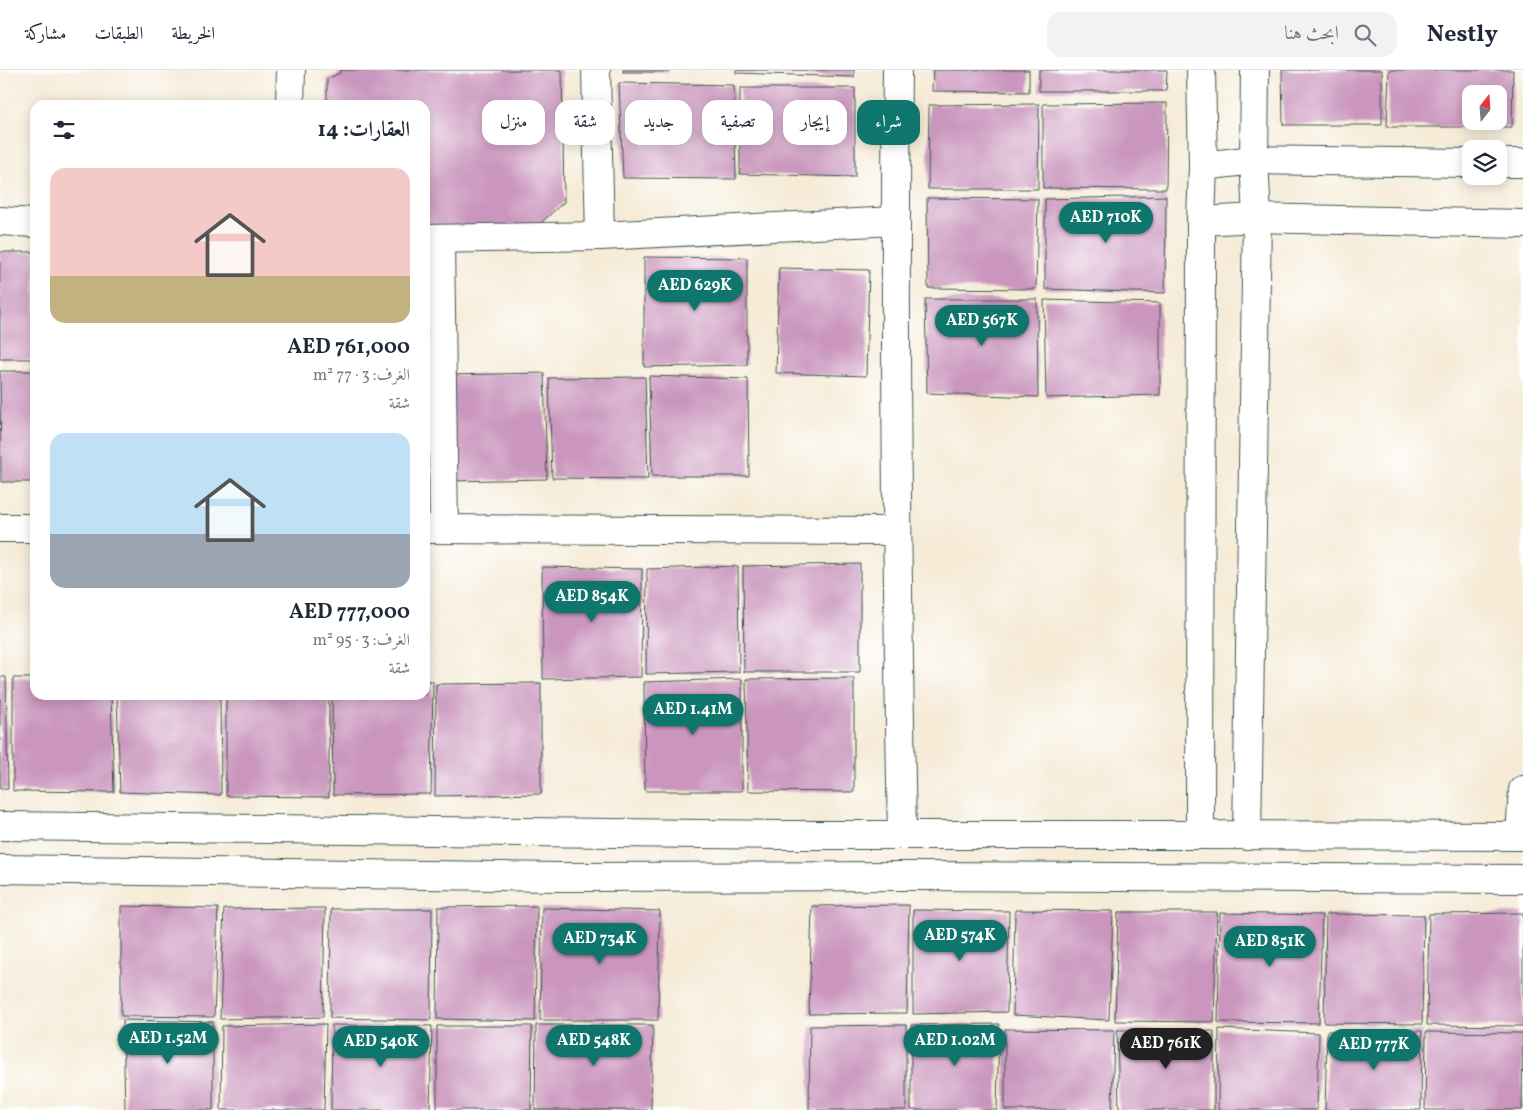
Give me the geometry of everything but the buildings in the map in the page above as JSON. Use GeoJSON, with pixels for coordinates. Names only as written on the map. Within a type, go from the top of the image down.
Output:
{"type":"FeatureCollection","features":[{"type":"Feature","properties":{"kind":"street"},"geometry":{"type":"LineString","coordinates":[[290,100],[291,70]]}},
{"type":"Feature","properties":{"kind":"street"},"geometry":{"type":"LineString","coordinates":[[596,70],[600,236]]}},
{"type":"Feature","properties":{"kind":"street"},"geometry":{"type":"LineString","coordinates":[[897,70],[895,221],[896,531],[902,835]]}},
{"type":"Feature","properties":{"kind":"street"},"geometry":{"type":"LineString","coordinates":[[1200,835],[1202,70]]}},
{"type":"Feature","properties":{"kind":"street"},"geometry":{"type":"LineString","coordinates":[[1247,836],[1257,218],[1254,160],[1255,70]]}},
{"type":"Feature","properties":{"kind":"street"},"geometry":{"type":"LineString","coordinates":[[1203,166],[1254,160],[1462,163]]}},
{"type":"Feature","properties":{"kind":"street"},"geometry":{"type":"LineString","coordinates":[[1507,163],[1523,163]]}},
{"type":"Feature","properties":{"kind":"street"},"geometry":{"type":"LineString","coordinates":[[1201,221],[1257,218],[1523,224]]}},
{"type":"Feature","properties":{"kind":"street"},"geometry":{"type":"LineString","coordinates":[[0,221],[30,223]]}},
{"type":"Feature","properties":{"kind":"street"},"geometry":{"type":"LineString","coordinates":[[895,221],[600,236],[433,239],[435,529],[896,531]]}},
{"type":"Feature","properties":{"kind":"street"},"geometry":{"type":"LineString","coordinates":[[0,528],[30,528]]}},
{"type":"Feature","properties":{"kind":"street"},"geometry":{"type":"LineString","coordinates":[[0,826],[902,835],[1521,836],[1523,790]]}},
{"type":"Feature","properties":{"kind":"street"},"geometry":{"type":"LineString","coordinates":[[0,869],[560,877],[922,876],[1523,879]]}}]}
